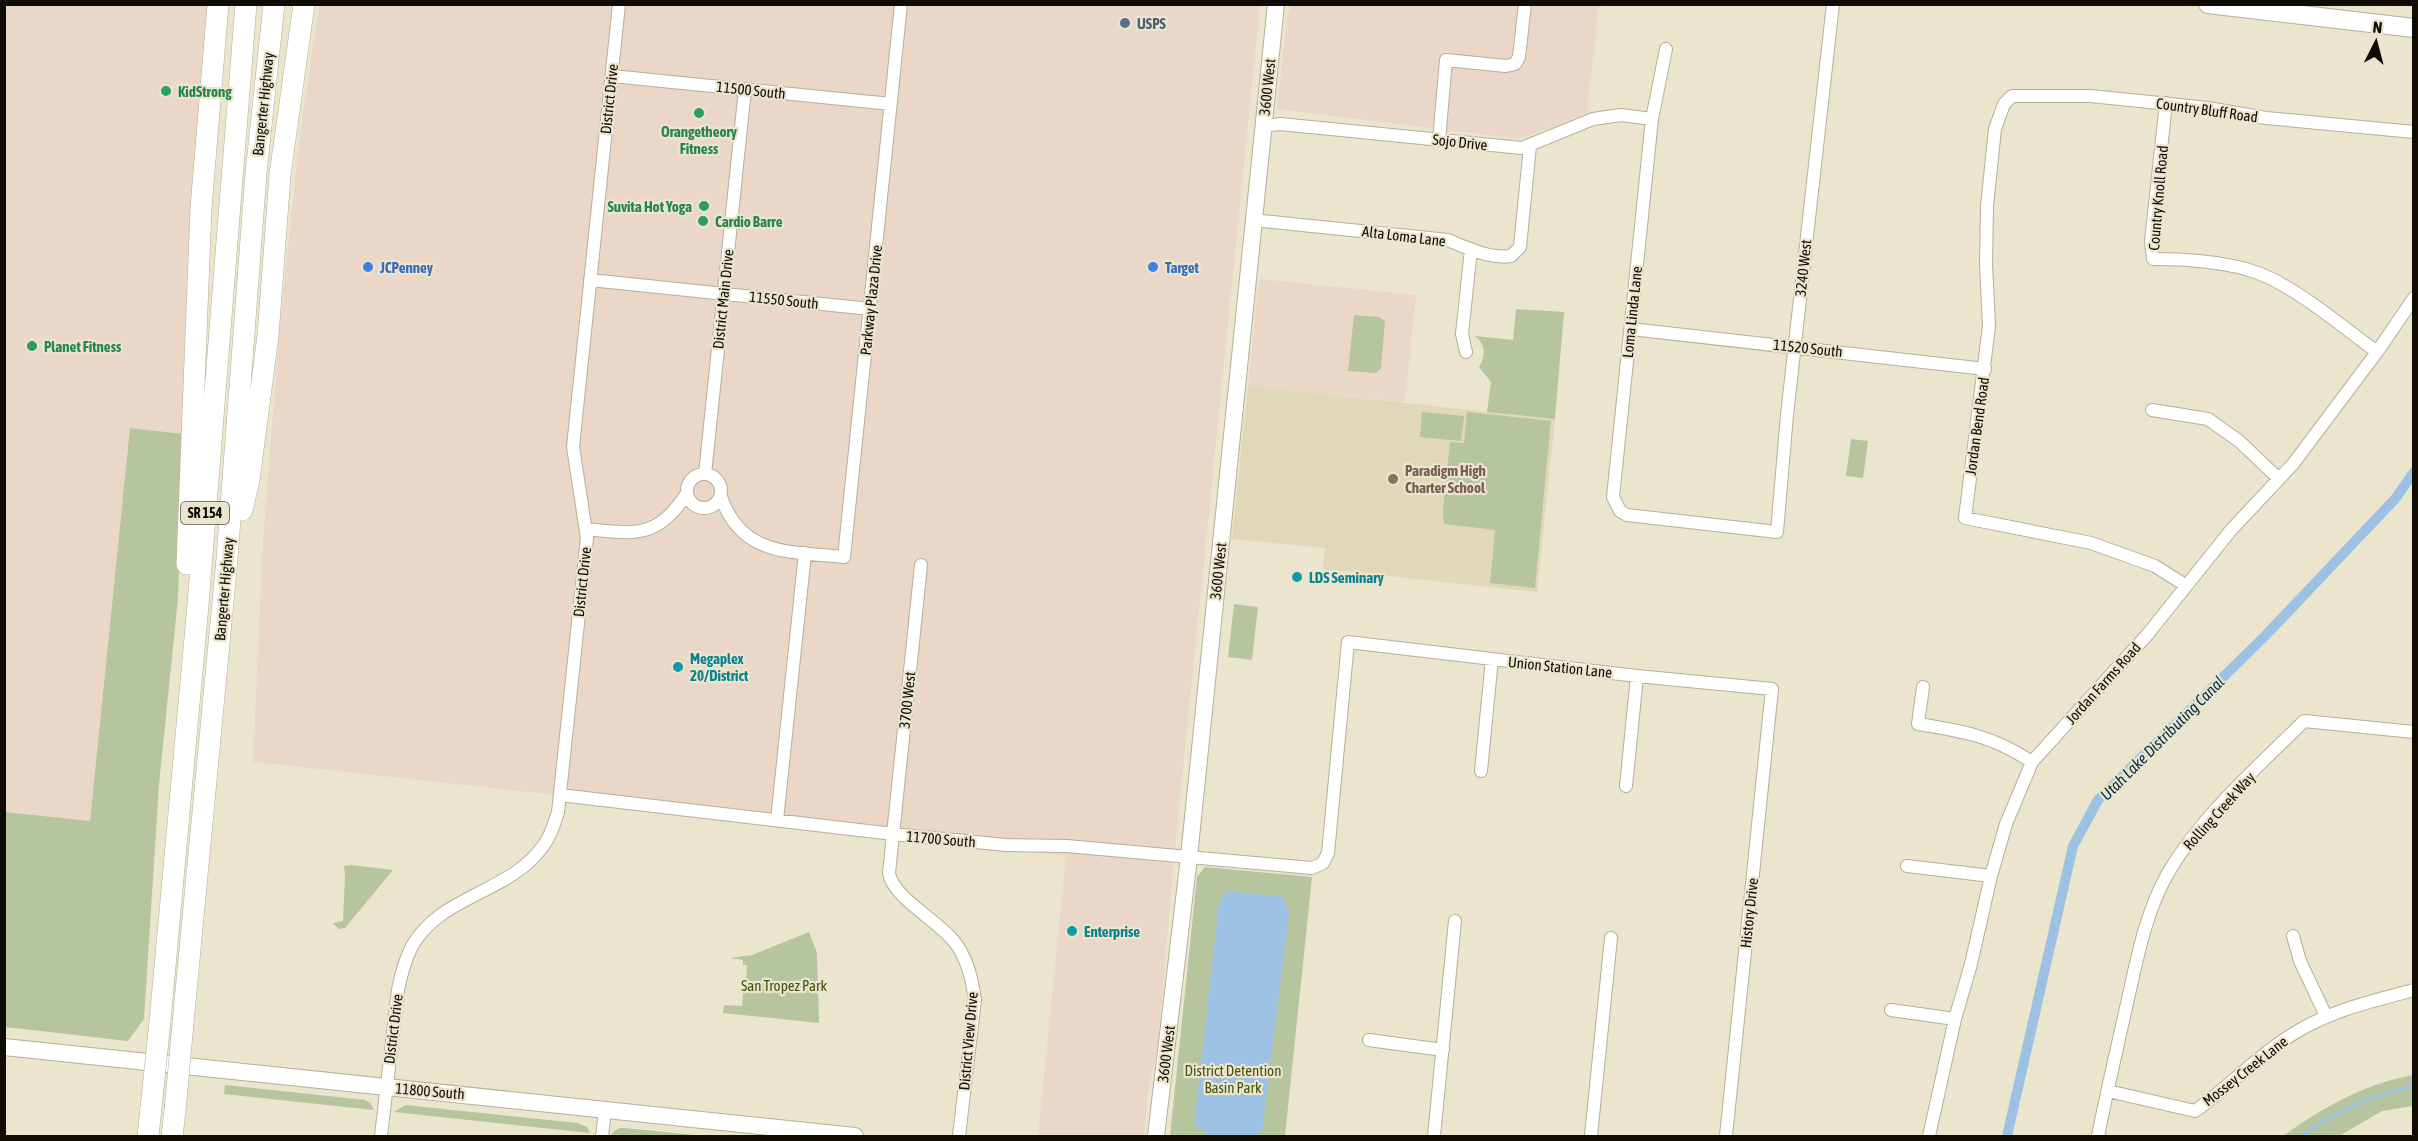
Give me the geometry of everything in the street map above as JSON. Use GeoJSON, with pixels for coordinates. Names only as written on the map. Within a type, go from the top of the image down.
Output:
{"type":"FeatureCollection","features":[{"type":"Feature","properties":{"kind":"highway"},"geometry":{"type":"LineString","coordinates":[[186,723],[180,675],[191,506],[201,208],[218,4]]}},
{"type":"Feature","properties":{"kind":"highway","name":"Bangerter Highway"},"geometry":{"type":"LineString","coordinates":[[148,1137],[198,605],[246,4]]}},
{"type":"Feature","properties":{"kind":"highway","name":"Bangerter Highway"},"geometry":{"type":"LineString","coordinates":[[172,1137],[228,559],[256,173],[274,4]]}},
{"type":"Feature","properties":{"kind":"highway"},"geometry":{"type":"LineString","coordinates":[[228,559],[239,531],[254,444],[268,336],[280,175],[304,4]]}},
{"type":"Feature","properties":{"kind":"main road","name":"3600 West"},"geometry":{"type":"LineString","coordinates":[[1156,1137],[1189,857],[1276,4]]}},
{"type":"Feature","properties":{"kind":"main road"},"geometry":{"type":"LineString","coordinates":[[2208,4],[2414,28]]}},
{"type":"Feature","properties":{"kind":"main road","name":"11800 South"},"geometry":{"type":"LineString","coordinates":[[4,1047],[386,1088],[505,1098],[855,1137]]}},
{"type":"Feature","properties":{"kind":"street","name":"District Drive"},"geometry":{"type":"LineString","coordinates":[[381,1137],[398,990],[403,966],[413,945],[428,926],[445,911],[517,872],[536,855],[544,846],[558,812],[586,530],[574,467],[573,447],[619,4]]}},
{"type":"Feature","properties":{"kind":"street","name":"Parkway Plaza Drive"},"geometry":{"type":"LineString","coordinates":[[703,508],[732,522],[750,539],[775,549],[844,557],[901,4]]}},
{"type":"Feature","properties":{"kind":"street"},"geometry":{"type":"LineString","coordinates":[[1439,140],[1446,60],[1506,66],[1515,64],[1520,57],[1525,4]]}},
{"type":"Feature","properties":{"kind":"street","name":"3240 West"},"geometry":{"type":"LineString","coordinates":[[1777,532],[1833,4]]}},
{"type":"Feature","properties":{"kind":"street","name":"Loma Linda Lane"},"geometry":{"type":"LineString","coordinates":[[1666,49],[1652,119],[1613,487],[1616,505],[1627,515],[1777,532]]}},
{"type":"Feature","properties":{"kind":"street","name":"11500 South"},"geometry":{"type":"LineString","coordinates":[[612,76],[891,104]]}},
{"type":"Feature","properties":{"kind":"street","name":"District Main Drive"},"geometry":{"type":"LineString","coordinates":[[705,474],[745,89]]}},
{"type":"Feature","properties":{"kind":"street","name":"Country Bluff Road"},"geometry":{"type":"LineString","coordinates":[[2004,104],[2012,96],[2091,96],[2208,108],[2266,118],[2414,132]]}},
{"type":"Feature","properties":{"kind":"street","name":"Country Knoll Road"},"geometry":{"type":"LineString","coordinates":[[2166,103],[2151,241],[2153,259],[2181,259],[2220,264],[2259,274],[2297,295],[2377,352]]}},
{"type":"Feature","properties":{"kind":"street","name":"Jordan Bend Road"},"geometry":{"type":"LineString","coordinates":[[2004,104],[1995,129],[1987,206],[1986,265],[1989,326],[1965,518],[2091,543],[2155,566],[2185,585]]}},
{"type":"Feature","properties":{"kind":"street","name":"Sojo Drive"},"geometry":{"type":"LineString","coordinates":[[1263,126],[1280,124],[1515,148],[1530,146],[1593,119],[1621,116],[1652,119]]}},
{"type":"Feature","properties":{"kind":"street","name":"Alta Loma Lane"},"geometry":{"type":"LineString","coordinates":[[1253,220],[1448,240],[1471,249],[1506,257],[1511,256],[1518,250],[1530,146]]}},
{"type":"Feature","properties":{"kind":"street"},"geometry":{"type":"LineString","coordinates":[[1466,352],[1462,334],[1471,249]]}},
{"type":"Feature","properties":{"kind":"street","name":"11550 South"},"geometry":{"type":"LineString","coordinates":[[590,280],[870,309]]}},
{"type":"Feature","properties":{"kind":"street","name":"Jordan Farms Road"},"geometry":{"type":"LineString","coordinates":[[1929,1137],[1955,1018],[1971,964],[1991,876],[2006,824],[2032,762],[2147,635],[2185,585],[2292,464],[2377,352],[2414,298]]}},
{"type":"Feature","properties":{"kind":"street","name":"11520 South"},"geometry":{"type":"LineString","coordinates":[[1631,329],[1985,369]]}},
{"type":"Feature","properties":{"kind":"street"},"geometry":{"type":"LineString","coordinates":[[2152,410],[2208,419],[2239,441],[2278,478]]}},
{"type":"Feature","properties":{"kind":"street"},"geometry":{"type":"LineString","coordinates":[[586,530],[630,533],[654,528],[673,514],[687,493],[692,479],[705,474],[719,481],[721,496],[715,505],[673,514]]}},
{"type":"Feature","properties":{"kind":"street"},"geometry":{"type":"LineString","coordinates":[[687,493],[691,502],[703,508]]}},
{"type":"Feature","properties":{"kind":"street","name":"Parkway Plaza Drive"},"geometry":{"type":"LineString","coordinates":[[721,496],[732,522]]}},
{"type":"Feature","properties":{"kind":"street"},"geometry":{"type":"LineString","coordinates":[[777,820],[805,553]]}},
{"type":"Feature","properties":{"kind":"street","name":"3700 West"},"geometry":{"type":"LineString","coordinates":[[893,834],[921,565]]}},
{"type":"Feature","properties":{"kind":"street","name":"Union Station Lane"},"geometry":{"type":"LineString","coordinates":[[1323,863],[1328,853],[1348,642],[1637,676],[1772,689]]}},
{"type":"Feature","properties":{"kind":"street"},"geometry":{"type":"LineString","coordinates":[[1481,771],[1492,659]]}},
{"type":"Feature","properties":{"kind":"street"},"geometry":{"type":"LineString","coordinates":[[1626,786],[1637,676]]}},
{"type":"Feature","properties":{"kind":"street"},"geometry":{"type":"LineString","coordinates":[[1923,687],[1918,724],[1968,732],[2008,746],[2032,762]]}},
{"type":"Feature","properties":{"kind":"street","name":"History Drive"},"geometry":{"type":"LineString","coordinates":[[1726,1137],[1772,689]]}},
{"type":"Feature","properties":{"kind":"street","name":"Rolling Creek Way"},"geometry":{"type":"LineString","coordinates":[[2108,1091],[2140,947],[2152,910],[2168,874],[2202,826],[2304,721],[2414,732]]}},
{"type":"Feature","properties":{"kind":"street","name":"11700 South"},"geometry":{"type":"LineString","coordinates":[[560,795],[1006,845],[1067,846],[1312,868],[1323,863]]}},
{"type":"Feature","properties":{"kind":"street","name":"District View Drive"},"geometry":{"type":"LineString","coordinates":[[893,834],[890,881],[952,939],[962,952],[973,985],[975,1000],[959,1137]]}},
{"type":"Feature","properties":{"kind":"street"},"geometry":{"type":"LineString","coordinates":[[1907,866],[1991,876]]}},
{"type":"Feature","properties":{"kind":"street"},"geometry":{"type":"LineString","coordinates":[[1434,1137],[1455,921]]}},
{"type":"Feature","properties":{"kind":"street"},"geometry":{"type":"LineString","coordinates":[[2293,936],[2300,961],[2326,1016]]}},
{"type":"Feature","properties":{"kind":"street"},"geometry":{"type":"LineString","coordinates":[[1592,1137],[1611,938]]}},
{"type":"Feature","properties":{"kind":"street","name":"Mossey Creek Lane"},"geometry":{"type":"LineString","coordinates":[[2108,1091],[2195,1111],[2277,1044],[2326,1016],[2414,990]]}},
{"type":"Feature","properties":{"kind":"street"},"geometry":{"type":"LineString","coordinates":[[1891,1010],[1955,1018]]}},
{"type":"Feature","properties":{"kind":"street"},"geometry":{"type":"LineString","coordinates":[[1369,1040],[1443,1050]]}},
{"type":"Feature","properties":{"kind":"street"},"geometry":{"type":"LineString","coordinates":[[2098,1137],[2108,1091]]}},
{"type":"Feature","properties":{"kind":"street"},"geometry":{"type":"LineString","coordinates":[[602,1137],[605,1110]]}},
{"type":"Feature","properties":{"kind":"shaded area"},"geometry":{"type":"Polygon","coordinates":[[[4,5],[207,5],[189,240],[184,434],[130,428],[90,821],[5,812],[4,5]]]}},
{"type":"Feature","properties":{"kind":"shaded area"},"geometry":{"type":"Polygon","coordinates":[[[319,5],[1260,5],[1173,869],[1158,1045],[1148,1092],[1144,1136],[1038,1136],[1066,856],[620,802],[253,762],[263,541],[280,324],[299,142],[319,5]]]}},
{"type":"Feature","properties":{"kind":"shaded area"},"geometry":{"type":"Polygon","coordinates":[[[1291,5],[1599,5],[1587,113],[1520,139],[1277,109],[1287,17],[1291,5]]]}},
{"type":"Feature","properties":{"kind":"shaded area"},"geometry":{"type":"Polygon","coordinates":[[[1259,279],[1416,295],[1405,402],[1248,386],[1259,279]]]}},
{"type":"Feature","properties":{"kind":"shaded area","name":"Paradigm High Charter School"},"geometry":{"type":"Polygon","coordinates":[[[1248,386],[1555,419],[1537,592],[1323,569],[1325,548],[1232,539],[1248,386]]]}},
{"type":"Feature","properties":{"kind":"green space"},"geometry":{"type":"Polygon","coordinates":[[[1516,309],[1564,312],[1555,419],[1487,412],[1491,382],[1479,367],[1484,350],[1475,336],[1513,340],[1516,309]]]}},
{"type":"Feature","properties":{"kind":"green space"},"geometry":{"type":"Polygon","coordinates":[[[1354,315],[1379,317],[1385,321],[1381,368],[1376,373],[1348,371],[1354,315]]]}},
{"type":"Feature","properties":{"kind":"green space"},"geometry":{"type":"Polygon","coordinates":[[[1422,412],[1464,416],[1461,441],[1420,437],[1422,412]]]}},
{"type":"Feature","properties":{"kind":"green space"},"geometry":{"type":"Polygon","coordinates":[[[1467,412],[1551,421],[1535,588],[1490,583],[1495,530],[1444,524],[1443,510],[1450,442],[1464,443],[1467,412]]]}},
{"type":"Feature","properties":{"kind":"green space"},"geometry":{"type":"Polygon","coordinates":[[[130,428],[184,434],[178,598],[159,785],[144,1019],[128,1041],[5,1027],[5,812],[90,821],[130,428]]]}},
{"type":"Feature","properties":{"kind":"green space"},"geometry":{"type":"Polygon","coordinates":[[[1851,439],[1868,441],[1863,478],[1846,476],[1851,439]]]}},
{"type":"Feature","properties":{"kind":"green space"},"geometry":{"type":"Polygon","coordinates":[[[1234,604],[1258,607],[1252,660],[1228,657],[1234,604]]]}},
{"type":"Feature","properties":{"kind":"green space"},"geometry":{"type":"Polygon","coordinates":[[[344,866],[393,870],[345,928],[339,929],[333,923],[343,921],[344,866]]]}},
{"type":"Feature","properties":{"kind":"green space","name":"District Detention Basin Park"},"geometry":{"type":"Polygon","coordinates":[[[1205,867],[1312,877],[1285,1136],[1170,1136],[1197,877],[1205,867]]]}},
{"type":"Feature","properties":{"kind":"green space","name":"San Tropez Park"},"geometry":{"type":"Polygon","coordinates":[[[809,932],[817,953],[819,1023],[723,1013],[724,1005],[742,1006],[744,980],[746,979],[747,965],[743,965],[743,960],[730,958],[752,955],[809,932]]]}},
{"type":"Feature","properties":{"kind":"green space"},"geometry":{"type":"Polygon","coordinates":[[[2413,1075],[2413,1106],[2382,1111],[2339,1136],[2283,1136],[2345,1098],[2378,1084],[2413,1075]]]}},
{"type":"Feature","properties":{"kind":"green space"},"geometry":{"type":"Polygon","coordinates":[[[225,1085],[365,1100],[374,1110],[224,1094],[225,1085]]]}},
{"type":"Feature","properties":{"kind":"green space"},"geometry":{"type":"Polygon","coordinates":[[[405,1105],[577,1123],[587,1127],[590,1133],[394,1112],[405,1105]]]}},
{"type":"Feature","properties":{"kind":"green space"},"geometry":{"type":"Polygon","coordinates":[[[620,1128],[705,1136],[611,1135],[620,1128]]]}},
{"type":"Feature","properties":{"kind":"water"},"geometry":{"type":"Polygon","coordinates":[[[1227,891],[1283,897],[1289,913],[1262,1132],[1253,1136],[1209,1136],[1194,1124],[1219,903],[1227,891]]]}},
{"type":"Feature","properties":{"kind":"waterway","name":"Utah Lake Distributing Canal"},"geometry":{"type":"LineString","coordinates":[[2007,1136],[2073,846],[2098,800],[2265,636],[2395,499],[2414,472]]}},
{"type":"Feature","properties":{"kind":"waterway"},"geometry":{"type":"LineString","coordinates":[[2302,1136],[2328,1118],[2355,1105],[2383,1094],[2414,1086]]}},
{"type":"Feature","properties":{"kind":"place","name":"USPS"},"geometry":{"type":"Point","coordinates":[1125,23]}},
{"type":"Feature","properties":{"kind":"place","name":"KidStrong"},"geometry":{"type":"Point","coordinates":[166,91]}},
{"type":"Feature","properties":{"kind":"place","name":"Orangetheory Fitness"},"geometry":{"type":"Point","coordinates":[699,113]}},
{"type":"Feature","properties":{"kind":"place","name":"Suvita Hot Yoga"},"geometry":{"type":"Point","coordinates":[704,206]}},
{"type":"Feature","properties":{"kind":"place","name":"Cardio Barre"},"geometry":{"type":"Point","coordinates":[703,221]}},
{"type":"Feature","properties":{"kind":"place","name":"JCPenney"},"geometry":{"type":"Point","coordinates":[368,267]}},
{"type":"Feature","properties":{"kind":"place","name":"Target"},"geometry":{"type":"Point","coordinates":[1153,267]}},
{"type":"Feature","properties":{"kind":"place","name":"Planet Fitness"},"geometry":{"type":"Point","coordinates":[32,346]}},
{"type":"Feature","properties":{"kind":"place","name":"Paradigm High Charter School"},"geometry":{"type":"Point","coordinates":[1393,479]}},
{"type":"Feature","properties":{"kind":"place","name":"LDS Seminary"},"geometry":{"type":"Point","coordinates":[1297,577]}},
{"type":"Feature","properties":{"kind":"place","name":"Megaplex 20/District"},"geometry":{"type":"Point","coordinates":[678,667]}},
{"type":"Feature","properties":{"kind":"place","name":"Enterprise"},"geometry":{"type":"Point","coordinates":[1072,931]}}]}
